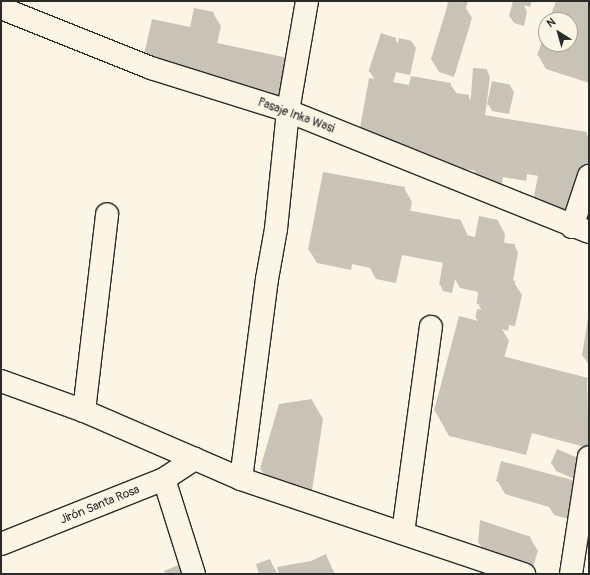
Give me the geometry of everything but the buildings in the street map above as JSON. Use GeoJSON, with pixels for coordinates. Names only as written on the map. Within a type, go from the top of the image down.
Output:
{"type":"FeatureCollection","features":[{"type":"Feature","properties":{"kind":"street"},"geometry":{"type":"LineString","coordinates":[[241,479],[267,279],[276,229],[288,111],[307,1]]}},
{"type":"Feature","properties":{"kind":"street","name":"Pasaje Inka Wasi"},"geometry":{"type":"LineString","coordinates":[[1,8],[151,68],[288,111],[581,229]]}},
{"type":"Feature","properties":{"kind":"street"},"geometry":{"type":"LineString","coordinates":[[581,229],[589,176]]}},
{"type":"Feature","properties":{"kind":"street"},"geometry":{"type":"LineString","coordinates":[[84,412],[107,214]]}},
{"type":"Feature","properties":{"kind":"street"},"geometry":{"type":"LineString","coordinates":[[403,533],[432,327]]}},
{"type":"Feature","properties":{"kind":"street"},"geometry":{"type":"LineString","coordinates":[[1,381],[84,412],[241,479],[524,574]]}},
{"type":"Feature","properties":{"kind":"street"},"geometry":{"type":"LineString","coordinates":[[571,574],[589,457]]}},
{"type":"Feature","properties":{"kind":"street","name":"Jirón Santa Rosa"},"geometry":{"type":"LineString","coordinates":[[1,544],[164,479],[195,459]]}},
{"type":"Feature","properties":{"kind":"street"},"geometry":{"type":"LineString","coordinates":[[164,479],[194,574]]}}]}
